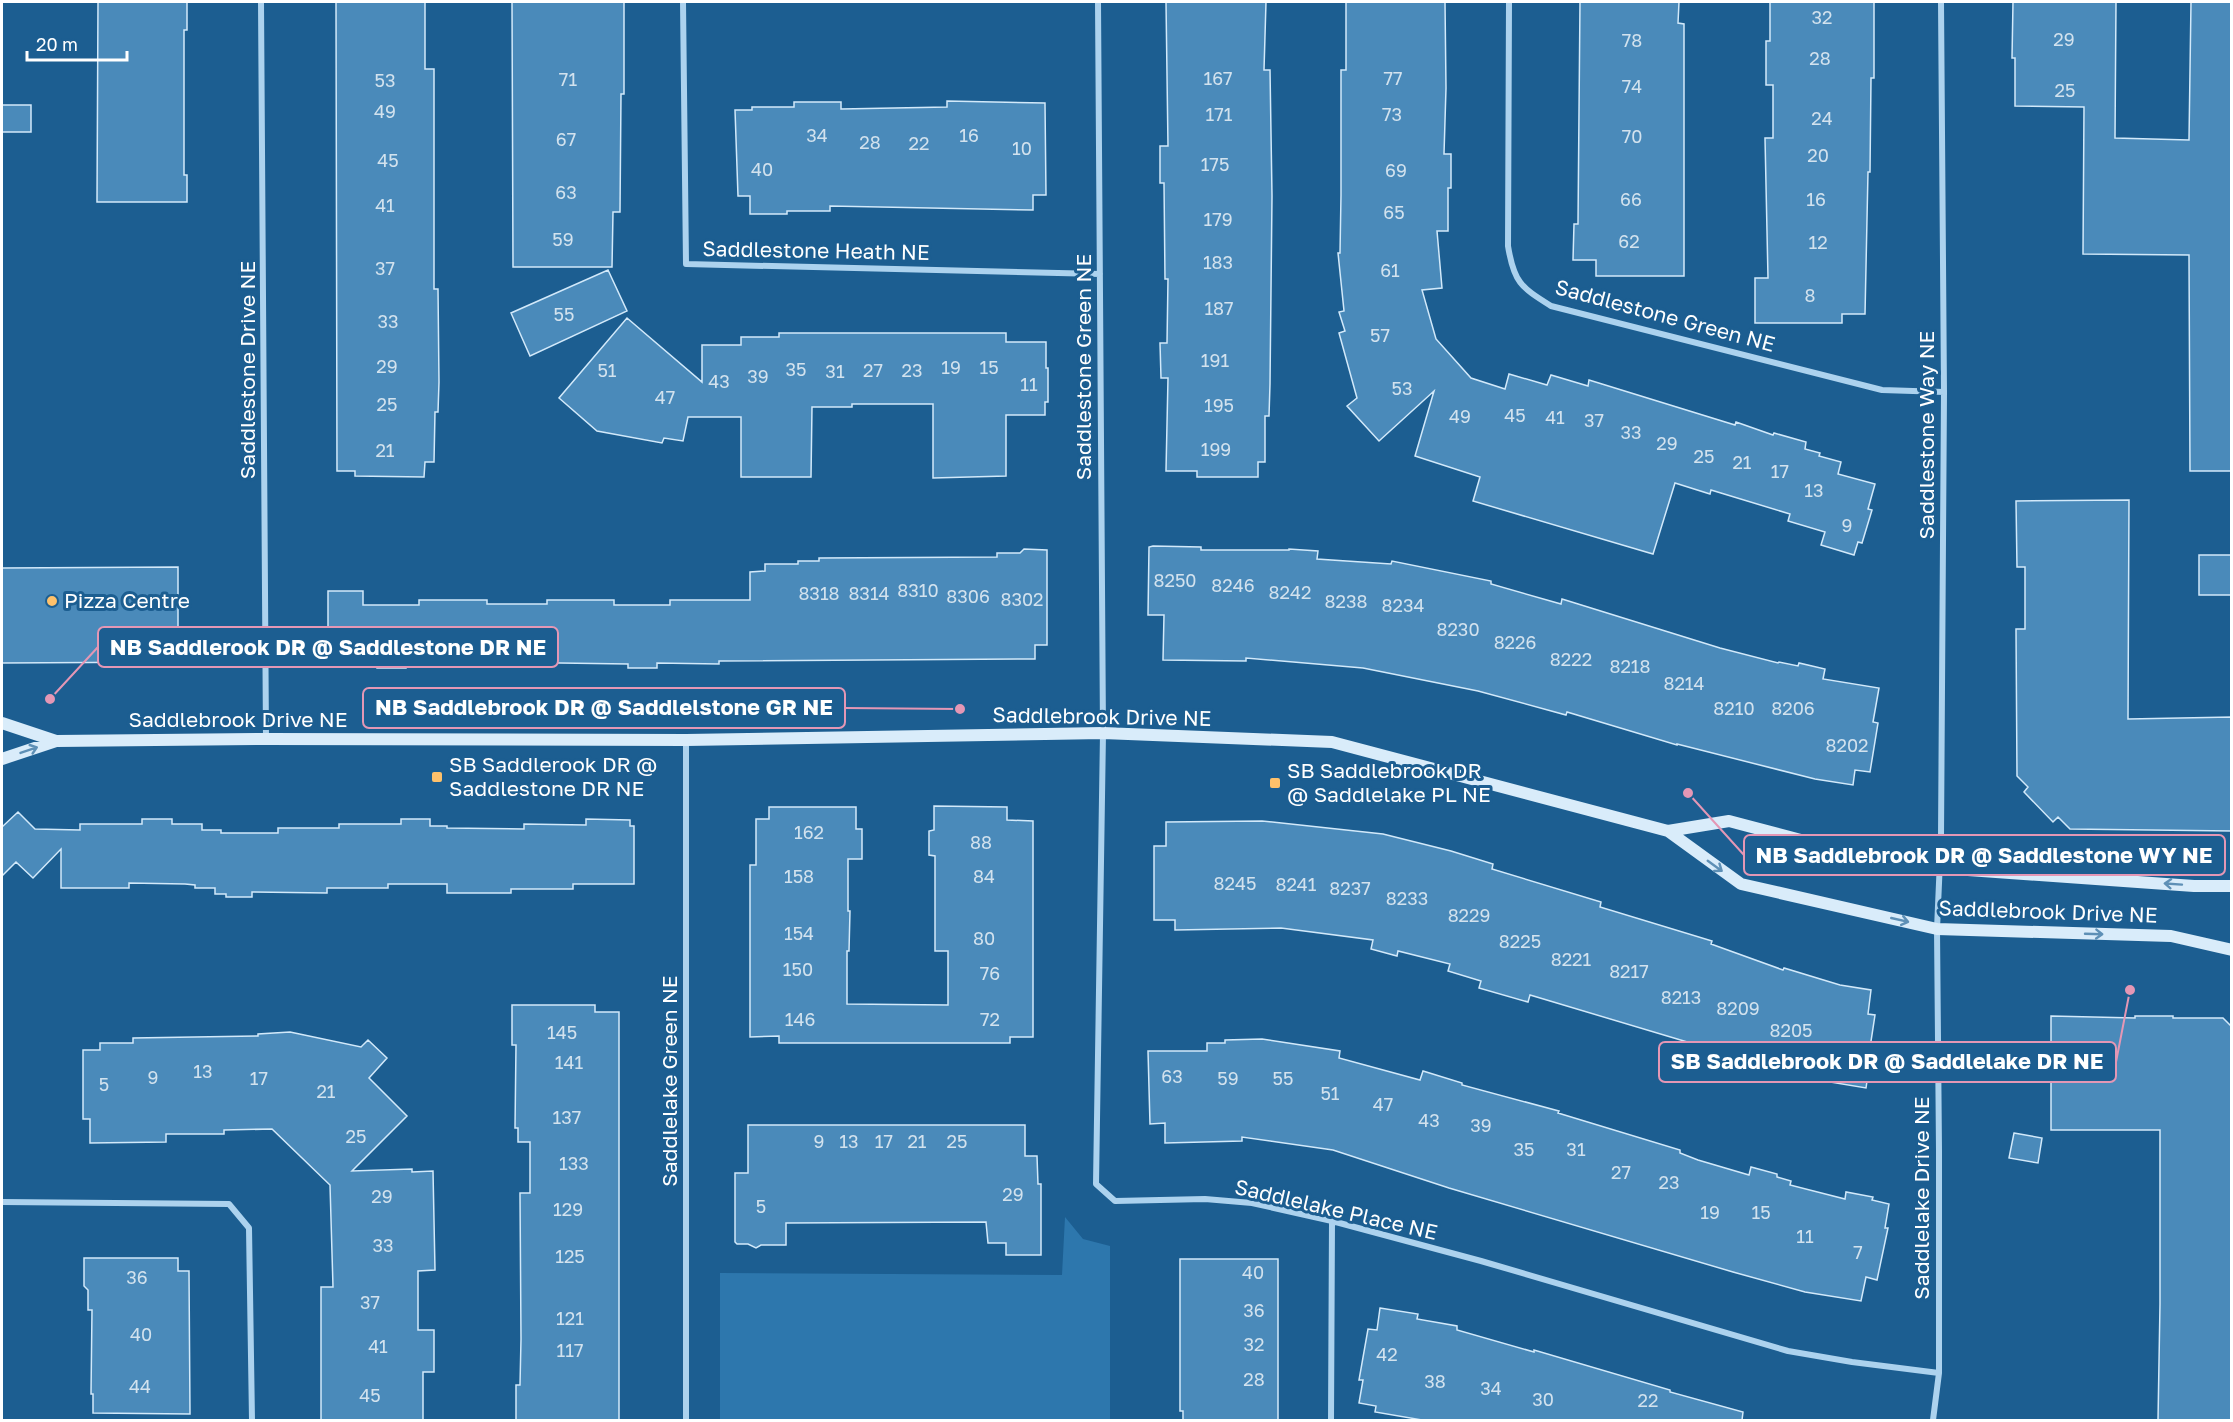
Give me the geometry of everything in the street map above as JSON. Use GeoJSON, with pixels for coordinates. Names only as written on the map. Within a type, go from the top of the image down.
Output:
{"type":"FeatureCollection","features":[{"type":"Feature","properties":{"kind":"street","name":"Saddlestone Drive NE"},"geometry":{"type":"LineString","coordinates":[[261,2],[266,739]]}},
{"type":"Feature","properties":{"kind":"street","name":"Saddlestone Heath NE"},"geometry":{"type":"LineString","coordinates":[[683,2],[686,264],[1100,274]]}},
{"type":"Feature","properties":{"kind":"street","name":"Saddlestone Green NE"},"geometry":{"type":"LineString","coordinates":[[1098,2],[1103,733]]}},
{"type":"Feature","properties":{"kind":"street","name":"Saddlestone Green NE"},"geometry":{"type":"LineString","coordinates":[[1509,2],[1508,246],[1511,267],[1519,283],[1551,306],[1882,390],[1944,392]]}},
{"type":"Feature","properties":{"kind":"street","name":"Saddlestone Way NE"},"geometry":{"type":"LineString","coordinates":[[1940,868],[1944,392],[1941,2]]}},
{"type":"Feature","properties":{"kind":"street","name":"Saddlebrook Drive NE"},"geometry":{"type":"LineString","coordinates":[[2,723],[56,741]]}},
{"type":"Feature","properties":{"kind":"street","name":"Saddlebrook Drive NE"},"geometry":{"type":"LineString","coordinates":[[2,759],[56,741],[686,740],[1103,733],[1332,742],[1668,831],[1741,884],[1937,928],[2171,936],[2232,950]]}},
{"type":"Feature","properties":{"kind":"street","name":"Saddlelake Place NE"},"geometry":{"type":"LineString","coordinates":[[1103,733],[1096,1184],[1115,1202],[1205,1199],[1252,1203],[1332,1221],[1481,1261],[1788,1351],[1939,1373]]}},
{"type":"Feature","properties":{"kind":"street","name":"Saddlelake Green NE"},"geometry":{"type":"LineString","coordinates":[[686,740],[686,1420]]}},
{"type":"Feature","properties":{"kind":"street","name":"Saddlebrook Drive NE"},"geometry":{"type":"LineString","coordinates":[[1668,831],[1729,821],[1846,852],[1940,868],[2194,886],[2232,886]]}},
{"type":"Feature","properties":{"kind":"street","name":"Saddlelake Drive NE"},"geometry":{"type":"LineString","coordinates":[[1933,1420],[1939,1373],[1940,1151],[1937,928],[1940,868]]}},
{"type":"Feature","properties":{"kind":"street"},"geometry":{"type":"LineString","coordinates":[[2,1202],[229,1204],[249,1228],[252,1420]]}},
{"type":"Feature","properties":{"kind":"street"},"geometry":{"type":"LineString","coordinates":[[1331,1420],[1332,1221]]}},
{"type":"Feature","properties":{"kind":"shaded area"},"geometry":{"type":"Polygon","coordinates":[[[1065,1217],[1083,1239],[1110,1246],[1110,1420],[720,1420],[720,1273],[1062,1275],[1065,1217]]]}},
{"type":"Feature","properties":{"kind":"building"},"geometry":{"type":"Polygon","coordinates":[[[98,2],[187,2],[187,30],[184,30],[184,175],[187,175],[187,202],[97,202],[98,2]]]}},
{"type":"Feature","properties":{"kind":"building"},"geometry":{"type":"Polygon","coordinates":[[[336,2],[425,2],[425,69],[434,69],[434,289],[438,289],[439,382],[438,412],[435,412],[434,462],[425,462],[424,477],[355,476],[355,471],[337,471],[336,2]]]}},
{"type":"Feature","properties":{"kind":"building"},"geometry":{"type":"Polygon","coordinates":[[[512,2],[624,2],[620,212],[613,212],[612,267],[513,267],[512,2]]]}},
{"type":"Feature","properties":{"kind":"building"},"geometry":{"type":"Polygon","coordinates":[[[1166,2],[1266,2],[1264,70],[1270,70],[1272,196],[1270,384],[1269,416],[1265,416],[1265,462],[1258,462],[1258,477],[1197,477],[1197,471],[1166,471],[1168,378],[1161,378],[1160,343],[1167,343],[1168,279],[1165,279],[1164,183],[1160,183],[1160,146],[1168,146],[1166,2]]]}},
{"type":"Feature","properties":{"kind":"building"},"geometry":{"type":"Polygon","coordinates":[[[1346,2],[1445,2],[1444,154],[1451,154],[1448,231],[1437,231],[1442,288],[1422,290],[1436,339],[1471,378],[1505,389],[1509,374],[1547,385],[1551,375],[1588,386],[1589,380],[1735,425],[1736,422],[1773,435],[1774,433],[1806,442],[1805,449],[1820,453],[1819,456],[1841,462],[1838,474],[1875,484],[1868,509],[1872,510],[1862,543],[1858,542],[1854,555],[1821,545],[1825,532],[1788,521],[1790,514],[1711,490],[1710,494],[1675,483],[1653,554],[1473,501],[1480,477],[1415,456],[1434,391],[1379,441],[1347,406],[1357,398],[1339,333],[1345,331],[1339,312],[1344,311],[1338,253],[1340,253],[1341,195],[1341,70],[1346,70],[1346,2]]]}},
{"type":"Feature","properties":{"kind":"building"},"geometry":{"type":"Polygon","coordinates":[[[1580,2],[1679,2],[1678,23],[1684,24],[1684,276],[1596,276],[1596,260],[1573,260],[1574,224],[1578,224],[1580,2]]]}},
{"type":"Feature","properties":{"kind":"building"},"geometry":{"type":"Polygon","coordinates":[[[1770,2],[1874,2],[1874,78],[1871,78],[1865,314],[1842,314],[1842,323],[1755,323],[1755,278],[1768,278],[1765,138],[1773,138],[1773,85],[1766,85],[1766,41],[1770,41],[1770,2]]]}},
{"type":"Feature","properties":{"kind":"building"},"geometry":{"type":"Polygon","coordinates":[[[2013,2],[2116,2],[2115,138],[2189,140],[2191,2],[2232,2],[2232,471],[2190,471],[2189,255],[2083,254],[2084,107],[2015,106],[2015,58],[2012,58],[2013,2]]]}},
{"type":"Feature","properties":{"kind":"building"},"geometry":{"type":"Polygon","coordinates":[[[947,101],[1045,103],[1046,195],[1033,195],[1033,210],[830,206],[830,211],[750,214],[750,196],[738,196],[735,110],[752,110],[752,107],[794,107],[794,102],[841,102],[841,109],[947,107],[947,101]]]}},
{"type":"Feature","properties":{"kind":"building"},"geometry":{"type":"Polygon","coordinates":[[[2,105],[31,105],[31,132],[2,132],[2,105]]]}},
{"type":"Feature","properties":{"kind":"building"},"geometry":{"type":"Polygon","coordinates":[[[608,270],[627,311],[530,356],[511,313],[608,270]]]}},
{"type":"Feature","properties":{"kind":"building"},"geometry":{"type":"Polygon","coordinates":[[[627,318],[702,382],[702,345],[741,345],[741,337],[779,337],[779,333],[1006,333],[1006,342],[1046,342],[1048,402],[1045,402],[1045,415],[1006,415],[1006,476],[933,478],[933,404],[852,404],[852,407],[812,407],[811,477],[741,477],[741,417],[688,417],[683,441],[664,438],[662,443],[597,431],[559,398],[627,318]]]}},
{"type":"Feature","properties":{"kind":"building"},"geometry":{"type":"Polygon","coordinates":[[[2129,500],[2128,719],[2232,717],[2232,831],[2070,829],[2058,817],[2053,822],[2024,792],[2028,787],[2017,776],[2016,629],[2025,629],[2025,567],[2017,567],[2016,501],[2129,500]]]}},
{"type":"Feature","properties":{"kind":"building"},"geometry":{"type":"Polygon","coordinates":[[[1149,547],[1201,547],[1201,550],[1289,549],[1318,551],[1317,559],[1391,564],[1392,561],[1491,581],[1491,584],[1561,604],[1562,599],[1720,648],[1778,663],[1798,666],[1799,663],[1825,669],[1823,679],[1879,688],[1873,722],[1878,723],[1870,772],[1855,770],[1853,785],[1815,779],[1677,745],[1567,712],[1566,715],[1478,691],[1363,668],[1246,658],[1246,661],[1163,660],[1164,615],[1148,615],[1149,547]]]}},
{"type":"Feature","properties":{"kind":"building"},"geometry":{"type":"Polygon","coordinates":[[[1024,549],[1047,550],[1047,645],[1035,645],[1035,659],[719,661],[719,664],[657,663],[657,668],[628,668],[628,664],[406,663],[406,668],[377,668],[377,662],[358,662],[358,654],[330,654],[330,648],[328,648],[328,591],[363,591],[363,605],[419,605],[419,600],[487,600],[487,604],[547,604],[547,600],[614,600],[614,605],[670,605],[670,600],[750,600],[750,572],[765,571],[765,564],[798,564],[798,561],[819,561],[819,558],[997,557],[997,553],[1020,553],[1024,549]]]}},
{"type":"Feature","properties":{"kind":"building"},"geometry":{"type":"Polygon","coordinates":[[[2199,555],[2232,555],[2232,595],[2199,595],[2199,555]]]}},
{"type":"Feature","properties":{"kind":"building"},"geometry":{"type":"Polygon","coordinates":[[[178,567],[178,662],[2,663],[2,568],[178,567]]]}},
{"type":"Feature","properties":{"kind":"building"},"geometry":{"type":"Polygon","coordinates":[[[934,806],[1007,807],[1007,820],[1033,821],[1033,1037],[1010,1037],[1010,1043],[779,1043],[779,1036],[750,1037],[750,865],[756,865],[756,819],[769,819],[769,807],[856,807],[856,829],[862,829],[862,859],[848,859],[848,911],[850,911],[847,1004],[948,1005],[948,951],[935,951],[935,856],[929,855],[929,831],[934,830],[934,806]]]}},
{"type":"Feature","properties":{"kind":"building"},"geometry":{"type":"Polygon","coordinates":[[[18,812],[35,829],[80,830],[80,824],[142,824],[142,819],[172,819],[172,824],[202,824],[202,830],[221,830],[221,833],[278,833],[278,828],[339,828],[339,824],[401,824],[401,819],[430,819],[430,826],[447,826],[447,828],[524,829],[524,824],[586,825],[586,819],[630,820],[630,826],[634,826],[634,884],[573,884],[573,889],[511,889],[511,893],[447,893],[447,884],[388,884],[388,888],[327,888],[327,893],[252,892],[252,897],[226,897],[226,894],[215,894],[215,888],[195,888],[195,885],[185,884],[129,883],[129,888],[61,888],[61,849],[33,878],[16,862],[2,876],[2,827],[18,812]]]}},
{"type":"Feature","properties":{"kind":"building"},"geometry":{"type":"Polygon","coordinates":[[[1262,821],[1383,834],[1451,851],[1493,864],[1492,869],[1601,902],[1600,907],[1712,941],[1711,944],[1783,970],[1784,968],[1840,985],[1871,990],[1868,1014],[1875,1015],[1866,1088],[1782,1074],[1762,1068],[1763,1065],[1703,1049],[1704,1047],[1530,995],[1528,1002],[1479,988],[1481,981],[1448,971],[1450,964],[1398,951],[1397,956],[1371,949],[1373,940],[1281,928],[1175,930],[1175,920],[1154,920],[1154,846],[1166,846],[1166,822],[1262,821]]]}},
{"type":"Feature","properties":{"kind":"building"},"geometry":{"type":"Polygon","coordinates":[[[512,1005],[595,1005],[595,1012],[619,1012],[619,1420],[516,1420],[516,1385],[520,1385],[521,1339],[520,1193],[530,1193],[530,1142],[518,1142],[518,1128],[515,1128],[516,1045],[512,1045],[512,1005]]]}},
{"type":"Feature","properties":{"kind":"building"},"geometry":{"type":"Polygon","coordinates":[[[2051,1016],[2223,1018],[2232,1027],[2232,1420],[2158,1420],[2160,1130],[2051,1130],[2051,1016]]]}},
{"type":"Feature","properties":{"kind":"building"},"geometry":{"type":"Polygon","coordinates":[[[290,1032],[361,1047],[368,1040],[387,1058],[369,1078],[407,1116],[352,1171],[412,1169],[412,1172],[433,1171],[435,1270],[418,1271],[418,1330],[434,1330],[434,1372],[423,1372],[423,1420],[321,1420],[321,1287],[333,1287],[330,1185],[272,1129],[224,1130],[224,1134],[166,1134],[166,1142],[90,1143],[90,1119],[83,1119],[83,1050],[100,1050],[100,1043],[133,1043],[133,1038],[258,1036],[258,1034],[290,1032]]]}},
{"type":"Feature","properties":{"kind":"building"},"geometry":{"type":"Polygon","coordinates":[[[1262,1039],[1340,1051],[1339,1058],[1420,1080],[1423,1071],[1462,1083],[1462,1085],[1559,1111],[1558,1113],[1680,1150],[1680,1153],[1698,1160],[1749,1175],[1751,1167],[1777,1174],[1777,1177],[1791,1181],[1790,1185],[1845,1199],[1846,1192],[1873,1197],[1872,1200],[1889,1204],[1885,1228],[1888,1228],[1877,1280],[1866,1277],[1861,1301],[1805,1292],[1449,1188],[1333,1150],[1242,1137],[1242,1141],[1165,1143],[1165,1123],[1150,1124],[1148,1051],[1207,1051],[1207,1043],[1262,1039]]]}},
{"type":"Feature","properties":{"kind":"building"},"geometry":{"type":"Polygon","coordinates":[[[748,1125],[1025,1125],[1025,1156],[1037,1156],[1038,1184],[1041,1184],[1041,1255],[1006,1255],[1006,1243],[988,1243],[986,1222],[786,1223],[786,1245],[761,1245],[756,1248],[748,1244],[737,1244],[735,1242],[735,1173],[748,1173],[748,1125]]]}},
{"type":"Feature","properties":{"kind":"building"},"geometry":{"type":"Polygon","coordinates":[[[2014,1133],[2042,1138],[2038,1163],[2009,1158],[2014,1133]]]}},
{"type":"Feature","properties":{"kind":"building"},"geometry":{"type":"Polygon","coordinates":[[[84,1258],[178,1258],[178,1271],[189,1271],[190,1414],[93,1413],[93,1394],[91,1394],[92,1310],[88,1310],[88,1290],[84,1286],[84,1258]]]}},
{"type":"Feature","properties":{"kind":"building"},"geometry":{"type":"Polygon","coordinates":[[[1180,1259],[1278,1259],[1278,1420],[1183,1420],[1183,1411],[1180,1411],[1180,1259]]]}},
{"type":"Feature","properties":{"kind":"building"},"geometry":{"type":"Polygon","coordinates":[[[1380,1308],[1418,1314],[1417,1319],[1457,1326],[1457,1330],[1534,1352],[1534,1350],[1743,1412],[1742,1420],[1422,1420],[1375,1412],[1376,1406],[1359,1403],[1363,1380],[1359,1380],[1368,1329],[1377,1330],[1380,1308]]]}},
{"type":"Feature","properties":{"kind":"place","name":"Pizza Centre"},"geometry":{"type":"Point","coordinates":[52,601]}},
{"type":"Feature","properties":{"kind":"place","name":"NB Saddlerook DR @ Saddlestone DR NE"},"geometry":{"type":"Point","coordinates":[50,699]}},
{"type":"Feature","properties":{"kind":"place","name":"NB Saddlebrook DR @ Saddlelstone GR NE"},"geometry":{"type":"Point","coordinates":[960,709]}},
{"type":"Feature","properties":{"kind":"place","name":"SB Saddlerook DR @ Saddlestone DR NE"},"geometry":{"type":"Point","coordinates":[437,777]}},
{"type":"Feature","properties":{"kind":"place","name":"SB Saddlebrook DR @ Saddlelake PL NE"},"geometry":{"type":"Point","coordinates":[1275,783]}},
{"type":"Feature","properties":{"kind":"place","name":"NB Saddlebrook DR @ Saddlestone WY NE"},"geometry":{"type":"Point","coordinates":[1688,793]}},
{"type":"Feature","properties":{"kind":"place","name":"SB Saddlebrook DR @ Saddlelake DR NE"},"geometry":{"type":"Point","coordinates":[2130,990]}}]}
